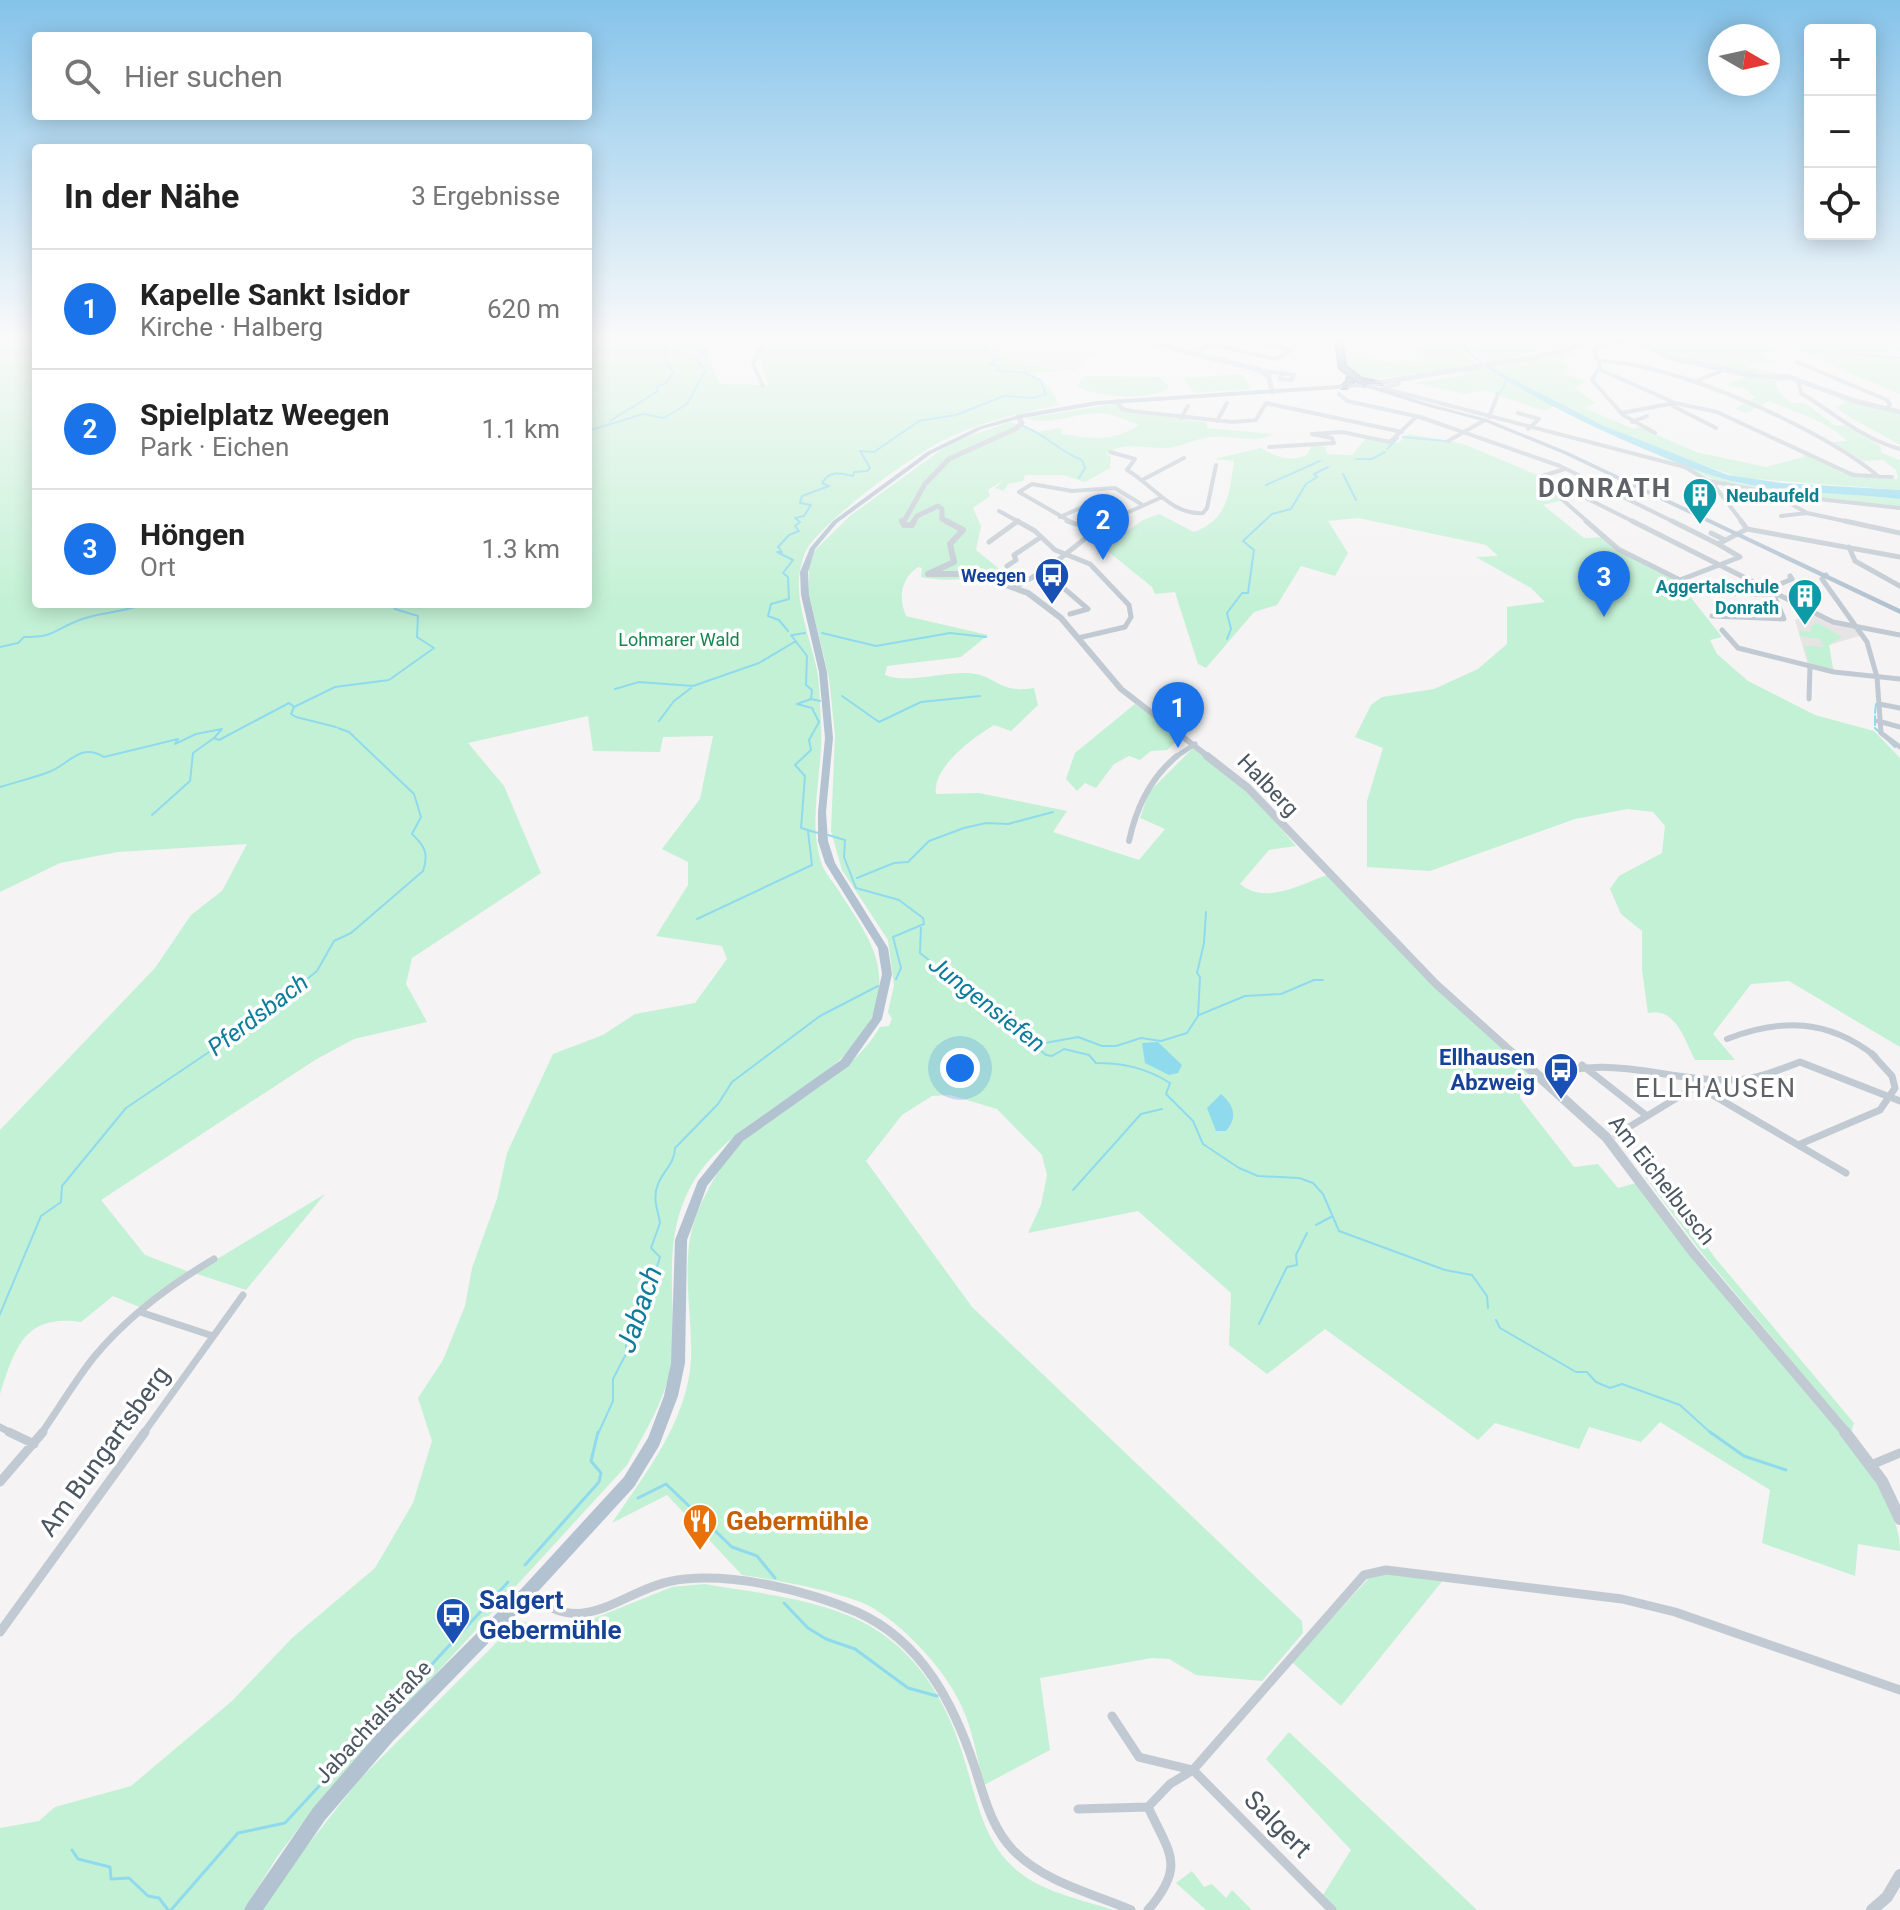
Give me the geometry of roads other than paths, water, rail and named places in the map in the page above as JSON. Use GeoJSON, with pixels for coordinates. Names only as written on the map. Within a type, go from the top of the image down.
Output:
{"type":"FeatureCollection","features":[{"type":"Feature","properties":{"kind":"main road","name":"Jabachtalstraße"},"geometry":{"type":"LineString","coordinates":[[253,1910],[296,1844],[355,1771],[618,1495],[658,1432],[678,1363],[681,1240],[702,1184],[739,1138],[845,1063],[867,1037],[879,1014],[887,974],[883,948],[830,863],[823,841],[829,738],[827,704],[805,595],[808,556],[835,522],[929,453],[993,425]]}},
{"type":"Feature","properties":{"kind":"main road","name":"Jabachtalstraße"},"geometry":{"type":"LineString","coordinates":[[1501,425],[1738,533],[1900,612]]}},
{"type":"Feature","properties":{"kind":"street"},"geometry":{"type":"LineString","coordinates":[[1005,514],[1065,554],[1090,564],[1131,611],[1130,621],[1125,627],[1078,638],[1052,609],[1017,586],[967,572],[928,574],[954,562],[950,544],[963,530],[942,519],[941,507],[928,508],[912,525],[901,524],[925,484],[943,464],[1020,425]]}},
{"type":"Feature","properties":{"kind":"street"},"geometry":{"type":"LineString","coordinates":[[1372,425],[1402,432]]}},
{"type":"Feature","properties":{"kind":"street"},"geometry":{"type":"LineString","coordinates":[[1269,447],[1334,443],[1332,438],[1312,434],[1320,432],[1363,433],[1387,442],[1408,425]]}},
{"type":"Feature","properties":{"kind":"street"},"geometry":{"type":"LineString","coordinates":[[1444,425],[1565,469],[1740,557],[1680,580],[1618,549],[1539,479],[1542,476]]}},
{"type":"Feature","properties":{"kind":"street"},"geometry":{"type":"LineString","coordinates":[[1448,441],[1477,425]]}},
{"type":"Feature","properties":{"kind":"street"},"geometry":{"type":"LineString","coordinates":[[1512,425],[1674,463],[1710,481],[1770,493],[1900,508]]}},
{"type":"Feature","properties":{"kind":"street"},"geometry":{"type":"LineString","coordinates":[[1528,429],[1532,425]]}},
{"type":"Feature","properties":{"kind":"street"},"geometry":{"type":"LineString","coordinates":[[1639,425],[1655,433]]}},
{"type":"Feature","properties":{"kind":"street"},"geometry":{"type":"LineString","coordinates":[[1711,425],[1716,428]]}},
{"type":"Feature","properties":{"kind":"street"},"geometry":{"type":"LineString","coordinates":[[1745,425],[1853,475],[1892,477]]}},
{"type":"Feature","properties":{"kind":"street"},"geometry":{"type":"LineString","coordinates":[[1797,425],[1815,433],[1879,477]]}},
{"type":"Feature","properties":{"kind":"street"},"geometry":{"type":"LineString","coordinates":[[1848,425],[1885,446],[1900,449]]}},
{"type":"Feature","properties":{"kind":"street"},"geometry":{"type":"LineString","coordinates":[[1110,452],[1135,459],[1126,468],[1144,479],[1160,498],[1195,515],[1203,513],[1209,506],[1209,483],[1216,465]]}},
{"type":"Feature","properties":{"kind":"street"},"geometry":{"type":"LineString","coordinates":[[1144,479],[1184,458]]}},
{"type":"Feature","properties":{"kind":"street"},"geometry":{"type":"LineString","coordinates":[[1542,476],[1565,469]]}},
{"type":"Feature","properties":{"kind":"street"},"geometry":{"type":"LineString","coordinates":[[1542,476],[1833,622],[1900,635]]}},
{"type":"Feature","properties":{"kind":"street"},"geometry":{"type":"LineString","coordinates":[[1710,481],[1747,529]]}},
{"type":"Feature","properties":{"kind":"street"},"geometry":{"type":"LineString","coordinates":[[1094,530],[1060,517],[1019,492],[1032,484],[1072,491],[1110,487],[1141,504]]}},
{"type":"Feature","properties":{"kind":"street"},"geometry":{"type":"LineString","coordinates":[[1770,493],[1807,513],[1900,533]]}},
{"type":"Feature","properties":{"kind":"street"},"geometry":{"type":"LineString","coordinates":[[1017,586],[1040,574],[1117,515],[1160,498]]}},
{"type":"Feature","properties":{"kind":"street"},"geometry":{"type":"LineString","coordinates":[[1060,517],[1087,505],[1117,515]]}},
{"type":"Feature","properties":{"kind":"street"},"geometry":{"type":"LineString","coordinates":[[1781,516],[1807,513]]}},
{"type":"Feature","properties":{"kind":"street"},"geometry":{"type":"LineString","coordinates":[[989,542],[1018,521]]}},
{"type":"Feature","properties":{"kind":"street"},"geometry":{"type":"LineString","coordinates":[[1718,544],[1747,529],[1900,557]]}},
{"type":"Feature","properties":{"kind":"street"},"geometry":{"type":"LineString","coordinates":[[1711,533],[1725,540]]}},
{"type":"Feature","properties":{"kind":"street"},"geometry":{"type":"LineString","coordinates":[[1007,566],[1016,560],[1014,555],[1041,537]]}},
{"type":"Feature","properties":{"kind":"street"},"geometry":{"type":"LineString","coordinates":[[1849,547],[1855,561],[1900,586]]}},
{"type":"Feature","properties":{"kind":"street"},"geometry":{"type":"LineString","coordinates":[[1040,574],[1052,578],[1088,609],[1070,614]]}},
{"type":"Feature","properties":{"kind":"street"},"geometry":{"type":"LineString","coordinates":[[1826,575],[1822,579],[1867,642],[1877,677],[1881,733],[1900,747]]}},
{"type":"Feature","properties":{"kind":"street"},"geometry":{"type":"LineString","coordinates":[[1768,589],[1792,579],[1790,576]]}},
{"type":"Feature","properties":{"kind":"street"},"geometry":{"type":"LineString","coordinates":[[1690,591],[1776,594]]}},
{"type":"Feature","properties":{"kind":"street"},"geometry":{"type":"LineString","coordinates":[[1712,616],[1784,619],[1776,594]]}},
{"type":"Feature","properties":{"kind":"street"},"geometry":{"type":"LineString","coordinates":[[1722,630],[1738,648],[1810,666],[1900,679]]}},
{"type":"Feature","properties":{"kind":"street","name":"Halberg"},"geometry":{"type":"LineString","coordinates":[[1078,638],[1121,689],[1248,788],[1330,875]]}},
{"type":"Feature","properties":{"kind":"street"},"geometry":{"type":"LineString","coordinates":[[1809,699],[1810,666]]}},
{"type":"Feature","properties":{"kind":"street"},"geometry":{"type":"LineString","coordinates":[[1879,704],[1900,708]]}},
{"type":"Feature","properties":{"kind":"street"},"geometry":{"type":"LineString","coordinates":[[1878,721],[1900,727]]}},
{"type":"Feature","properties":{"kind":"street"},"geometry":{"type":"LineString","coordinates":[[1129,841],[1130,826],[1144,791],[1195,744]]}},
{"type":"Feature","properties":{"kind":"street","name":"Am Eichelbusch"},"geometry":{"type":"LineString","coordinates":[[1330,875],[1436,984],[1606,1137],[1692,1251],[1871,1465],[1900,1519]]}},
{"type":"Feature","properties":{"kind":"street"},"geometry":{"type":"LineString","coordinates":[[1727,1039],[1762,1027],[1795,1023],[1841,1037],[1875,1056],[1891,1070],[1895,1077],[1891,1097],[1880,1110],[1798,1145]]}},
{"type":"Feature","properties":{"kind":"street"},"geometry":{"type":"LineString","coordinates":[[1540,1078],[1564,1066],[1582,1065],[1655,1068],[1695,1078],[1750,1078],[1806,1062],[1900,1101]]}},
{"type":"Feature","properties":{"kind":"street"},"geometry":{"type":"LineString","coordinates":[[1582,1065],[1647,1116]]}},
{"type":"Feature","properties":{"kind":"street"},"geometry":{"type":"LineString","coordinates":[[1695,1078],[1699,1087],[1846,1173]]}},
{"type":"Feature","properties":{"kind":"street"},"geometry":{"type":"LineString","coordinates":[[1616,1135],[1699,1087]]}},
{"type":"Feature","properties":{"kind":"street"},"geometry":{"type":"LineString","coordinates":[[0,1482],[34,1444],[94,1357],[170,1285],[214,1259]]}},
{"type":"Feature","properties":{"kind":"street","name":"Am Bungartsberg"},"geometry":{"type":"LineString","coordinates":[[0,1632],[243,1295]]}},
{"type":"Feature","properties":{"kind":"street"},"geometry":{"type":"LineString","coordinates":[[140,1312],[213,1336]]}},
{"type":"Feature","properties":{"kind":"street"},"geometry":{"type":"LineString","coordinates":[[0,1427],[34,1444]]}},
{"type":"Feature","properties":{"kind":"street"},"geometry":{"type":"LineString","coordinates":[[1871,1465],[1900,1453]]}},
{"type":"Feature","properties":{"kind":"street"},"geometry":{"type":"LineString","coordinates":[[1078,1809],[1148,1807],[1170,1784],[1193,1770],[1364,1575],[1386,1570],[1622,1599],[1675,1612],[1900,1690]]}},
{"type":"Feature","properties":{"kind":"street"},"geometry":{"type":"LineString","coordinates":[[528,1592],[548,1610],[576,1614],[606,1608],[666,1582],[711,1579],[788,1593],[863,1615],[897,1637],[943,1686],[966,1739],[987,1810],[1012,1849],[1057,1882],[1131,1910]]}},
{"type":"Feature","properties":{"kind":"street"},"geometry":{"type":"LineString","coordinates":[[1112,1716],[1139,1757],[1193,1770]]}},
{"type":"Feature","properties":{"kind":"street","name":"Salgert"},"geometry":{"type":"LineString","coordinates":[[1193,1770],[1332,1910]]}},
{"type":"Feature","properties":{"kind":"street"},"geometry":{"type":"LineString","coordinates":[[1148,1807],[1167,1842],[1174,1868],[1173,1879],[1148,1910]]}},
{"type":"Feature","properties":{"kind":"street"},"geometry":{"type":"LineString","coordinates":[[1872,1910],[1887,1897],[1900,1875]]}},
{"type":"Feature","properties":{"kind":"water"},"geometry":{"type":"Polygon","coordinates":[[[1592,425],[1602,425],[1728,475],[1781,483],[1900,490],[1900,499],[1776,489],[1736,482],[1592,425]]]}},
{"type":"Feature","properties":{"kind":"water"},"geometry":{"type":"Polygon","coordinates":[[[1158,1042],[1182,1065],[1178,1073],[1169,1075],[1145,1063],[1142,1043],[1158,1042]]]}},
{"type":"Feature","properties":{"kind":"water"},"geometry":{"type":"Polygon","coordinates":[[[1221,1094],[1229,1102],[1233,1116],[1226,1131],[1216,1131],[1207,1108],[1221,1094]]]}},
{"type":"Feature","properties":{"kind":"waterway"},"geometry":{"type":"LineString","coordinates":[[592,430],[607,425]]}},
{"type":"Feature","properties":{"kind":"waterway","name":"Jabach"},"geometry":{"type":"LineString","coordinates":[[788,631],[779,620],[768,616],[771,604],[789,599],[788,577],[783,573],[793,560],[777,552],[782,552],[778,547],[789,535],[799,531],[795,526],[800,522],[795,518],[804,516],[811,505],[800,503],[802,496],[829,486],[822,483],[832,474],[853,476],[854,472],[867,471],[870,468],[860,451],[874,452],[913,425]]}},
{"type":"Feature","properties":{"kind":"waterway"},"geometry":{"type":"LineString","coordinates":[[1023,426],[1082,460],[1085,468],[1079,478]]}},
{"type":"Feature","properties":{"kind":"waterway"},"geometry":{"type":"LineString","coordinates":[[1403,437],[1445,441]]}},
{"type":"Feature","properties":{"kind":"waterway"},"geometry":{"type":"LineString","coordinates":[[1387,449],[1398,438]]}},
{"type":"Feature","properties":{"kind":"waterway"},"geometry":{"type":"LineString","coordinates":[[1356,459],[1372,459],[1385,452]]}},
{"type":"Feature","properties":{"kind":"waterway"},"geometry":{"type":"LineString","coordinates":[[1266,485],[1320,461]]}},
{"type":"Feature","properties":{"kind":"waterway"},"geometry":{"type":"LineString","coordinates":[[1227,639],[1231,629],[1227,613],[1242,593],[1248,593],[1254,550],[1243,541],[1272,514],[1291,509],[1306,484],[1317,477],[1314,474],[1328,467]]}},
{"type":"Feature","properties":{"kind":"waterway"},"geometry":{"type":"LineString","coordinates":[[1343,474],[1356,500]]}},
{"type":"Feature","properties":{"kind":"waterway"},"geometry":{"type":"LineString","coordinates":[[0,647],[18,643],[24,637],[48,635],[85,618],[130,608]]}},
{"type":"Feature","properties":{"kind":"waterway"},"geometry":{"type":"LineString","coordinates":[[294,707],[335,687],[389,680],[434,648],[417,637],[418,616],[394,608]]}},
{"type":"Feature","properties":{"kind":"waterway"},"geometry":{"type":"LineString","coordinates":[[793,635],[805,633]]}},
{"type":"Feature","properties":{"kind":"waterway"},"geometry":{"type":"LineString","coordinates":[[822,633],[876,646],[950,633],[986,637]]}},
{"type":"Feature","properties":{"kind":"waterway","name":"Jabach"},"geometry":{"type":"LineString","coordinates":[[791,635],[796,641]]}},
{"type":"Feature","properties":{"kind":"waterway"},"geometry":{"type":"LineString","coordinates":[[615,689],[639,682],[693,686],[759,663],[796,641]]}},
{"type":"Feature","properties":{"kind":"waterway","name":"Jabach"},"geometry":{"type":"LineString","coordinates":[[796,641],[807,656],[806,685],[812,690],[811,699]]}},
{"type":"Feature","properties":{"kind":"waterway"},"geometry":{"type":"LineString","coordinates":[[659,721],[674,701],[691,688]]}},
{"type":"Feature","properties":{"kind":"waterway"},"geometry":{"type":"LineString","coordinates":[[842,696],[879,722],[921,702],[980,696]]}},
{"type":"Feature","properties":{"kind":"waterway"},"geometry":{"type":"LineString","coordinates":[[811,699],[820,701]]}},
{"type":"Feature","properties":{"kind":"waterway","name":"Jabach"},"geometry":{"type":"LineString","coordinates":[[811,699],[797,704],[812,708],[819,722],[809,740],[811,750],[795,765],[805,776],[801,828],[818,833]]}},
{"type":"Feature","properties":{"kind":"waterway"},"geometry":{"type":"LineString","coordinates":[[214,738],[219,740],[289,703],[294,707]]}},
{"type":"Feature","properties":{"kind":"waterway"},"geometry":{"type":"LineString","coordinates":[[1875,713],[1876,704]]}},
{"type":"Feature","properties":{"kind":"waterway","name":"Pferdsbach"},"geometry":{"type":"LineString","coordinates":[[294,707],[291,714],[296,717],[336,727]]}},
{"type":"Feature","properties":{"kind":"waterway"},"geometry":{"type":"LineString","coordinates":[[1875,716],[1875,725]]}},
{"type":"Feature","properties":{"kind":"waterway","name":"Pferdsbach"},"geometry":{"type":"LineString","coordinates":[[0,1314],[41,1216],[61,1202],[62,1186],[126,1108],[255,1021],[317,971],[334,941],[351,933],[423,871],[425,851],[412,834],[421,817],[414,794],[349,732],[338,728]]}},
{"type":"Feature","properties":{"kind":"waterway"},"geometry":{"type":"LineString","coordinates":[[1875,728],[1895,747]]}},
{"type":"Feature","properties":{"kind":"waterway"},"geometry":{"type":"LineString","coordinates":[[0,787],[49,772],[81,753],[104,757],[178,739],[175,744],[196,734],[222,729],[214,738]]}},
{"type":"Feature","properties":{"kind":"waterway"},"geometry":{"type":"LineString","coordinates":[[152,815],[190,781],[193,753],[214,738]]}},
{"type":"Feature","properties":{"kind":"waterway"},"geometry":{"type":"LineString","coordinates":[[857,878],[894,863],[908,862],[929,841],[964,828],[986,823],[1008,824],[1053,812]]}},
{"type":"Feature","properties":{"kind":"waterway"},"geometry":{"type":"LineString","coordinates":[[697,919],[812,865],[808,831]]}},
{"type":"Feature","properties":{"kind":"waterway","name":"Jabach"},"geometry":{"type":"LineString","coordinates":[[828,835],[845,840],[844,857],[856,888],[899,900],[923,918],[924,924],[921,925]]}},
{"type":"Feature","properties":{"kind":"waterway"},"geometry":{"type":"LineString","coordinates":[[1034,1045],[1078,1037],[1102,1046],[1116,1046],[1141,1038],[1161,1041],[1187,1033],[1198,1016],[1200,977],[1197,973],[1204,943],[1206,912]]}},
{"type":"Feature","properties":{"kind":"waterway","name":"Jabach"},"geometry":{"type":"LineString","coordinates":[[896,979],[901,968],[893,937],[921,925]]}},
{"type":"Feature","properties":{"kind":"waterway","name":"Jungensiefen"},"geometry":{"type":"LineString","coordinates":[[921,925],[920,953],[1046,1055],[1052,1056],[1064,1049],[1089,1055],[1096,1063],[1134,1067],[1170,1083],[1166,1094],[1193,1121],[1203,1144],[1239,1168],[1258,1176],[1299,1178],[1313,1183],[1323,1194],[1339,1231],[1445,1270],[1472,1275],[1487,1296],[1488,1308]]}},
{"type":"Feature","properties":{"kind":"waterway"},"geometry":{"type":"LineString","coordinates":[[1199,1015],[1245,996],[1281,994],[1314,980],[1323,980]]}},
{"type":"Feature","properties":{"kind":"waterway","name":"Jabach"},"geometry":{"type":"LineString","coordinates":[[598,1434],[613,1401],[613,1379],[626,1354],[626,1342],[639,1315],[640,1299],[650,1289],[660,1257],[651,1248],[660,1223],[656,1189],[675,1148],[718,1104],[732,1082],[820,1016],[878,986]]}},
{"type":"Feature","properties":{"kind":"waterway"},"geometry":{"type":"LineString","coordinates":[[1073,1190],[1141,1114],[1162,1109]]}},
{"type":"Feature","properties":{"kind":"waterway"},"geometry":{"type":"LineString","coordinates":[[1316,1225],[1331,1217]]}},
{"type":"Feature","properties":{"kind":"waterway"},"geometry":{"type":"LineString","coordinates":[[1259,1324],[1287,1267],[1297,1265],[1296,1255],[1307,1233]]}},
{"type":"Feature","properties":{"kind":"waterway","name":"Jungensiefen"},"geometry":{"type":"LineString","coordinates":[[1496,1320],[1500,1328],[1576,1372],[1587,1372],[1596,1382],[1610,1388],[1622,1384],[1680,1405],[1712,1434]]}},
{"type":"Feature","properties":{"kind":"waterway","name":"Jabach"},"geometry":{"type":"LineString","coordinates":[[525,1565],[599,1482],[601,1473],[591,1461],[598,1432]]}},
{"type":"Feature","properties":{"kind":"waterway","name":"Jungensiefen"},"geometry":{"type":"LineString","coordinates":[[1710,1432],[1744,1456],[1786,1470]]}},
{"type":"Feature","properties":{"kind":"waterway"},"geometry":{"type":"LineString","coordinates":[[638,1498],[666,1484],[732,1547],[757,1556],[775,1578]]}},
{"type":"Feature","properties":{"kind":"waterway","name":"Jabach"},"geometry":{"type":"LineString","coordinates":[[171,1910],[238,1833],[285,1823],[508,1582]]}},
{"type":"Feature","properties":{"kind":"waterway"},"geometry":{"type":"LineString","coordinates":[[784,1603],[808,1628],[826,1639],[855,1649],[908,1688],[937,1696]]}},
{"type":"Feature","properties":{"kind":"waterway"},"geometry":{"type":"LineString","coordinates":[[72,1850],[78,1859],[110,1867],[111,1879],[129,1878],[148,1896],[159,1898],[168,1910]]}},
{"type":"Feature","properties":{"kind":"place","name":"Neubaufeld"},"geometry":{"type":"Point","coordinates":[1700,526]}},
{"type":"Feature","properties":{"kind":"place","name":"Spielplatz Weegen"},"geometry":{"type":"Point","coordinates":[1103,560]}},
{"type":"Feature","properties":{"kind":"place","name":"Weegen"},"geometry":{"type":"Point","coordinates":[1052,606]}},
{"type":"Feature","properties":{"kind":"place","name":"Höngen"},"geometry":{"type":"Point","coordinates":[1604,617]}},
{"type":"Feature","properties":{"kind":"place","name":"Aggertalschule Donrath"},"geometry":{"type":"Point","coordinates":[1805,627]}},
{"type":"Feature","properties":{"kind":"place","name":"Kapelle Sankt Isidor"},"geometry":{"type":"Point","coordinates":[1178,748]}},
{"type":"Feature","properties":{"kind":"place","name":"Ellhausen Abzweig"},"geometry":{"type":"Point","coordinates":[1561,1101]}},
{"type":"Feature","properties":{"kind":"place","name":"Gebermühle"},"geometry":{"type":"Point","coordinates":[700,1552]}},
{"type":"Feature","properties":{"kind":"place","name":"Salgert Gebermühle"},"geometry":{"type":"Point","coordinates":[453,1646]}},
{"type":"Feature","properties":{"kind":"district","name":"DONRATH"},"geometry":{"type":"Point","coordinates":[1605,488]}},
{"type":"Feature","properties":{"kind":"district","name":"ELLHAUSEN"},"geometry":{"type":"Point","coordinates":[1716,1088]}},
{"type":"Feature","properties":{"kind":"park label","name":"Lohmarer Wald"},"geometry":{"type":"Point","coordinates":[679,639]}}]}
